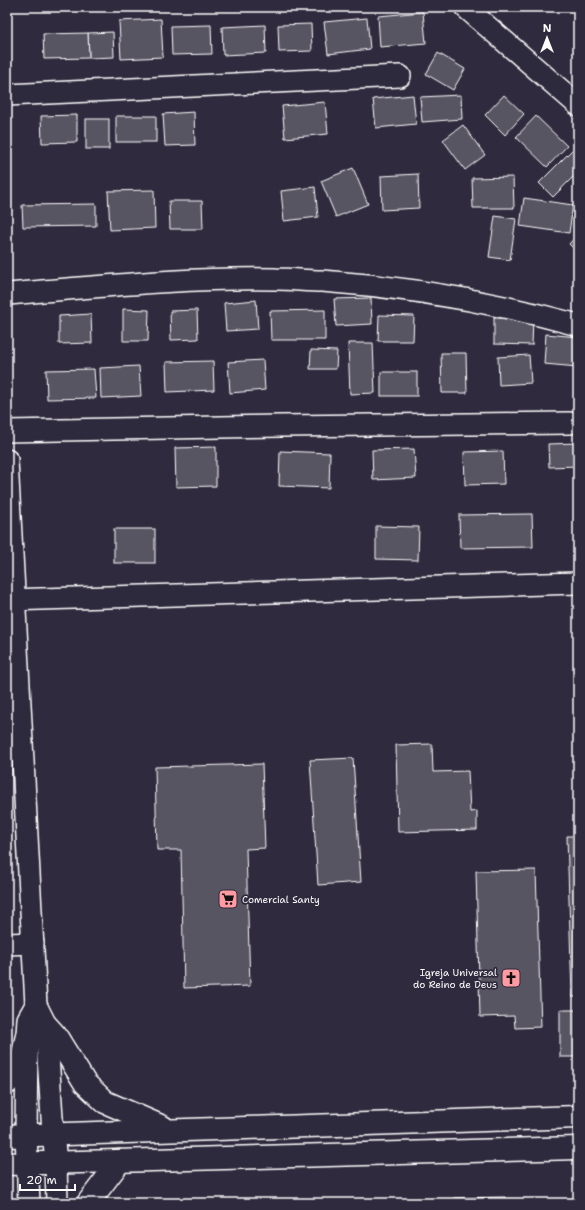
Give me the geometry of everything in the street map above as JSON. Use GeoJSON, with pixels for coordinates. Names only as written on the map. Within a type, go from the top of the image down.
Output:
{"type":"FeatureCollection","features":[{"type":"Feature","properties":{"kind":"main road"},"geometry":{"type":"LineString","coordinates":[[46,1025],[56,1036],[85,1083],[105,1102],[167,1130]]}},
{"type":"Feature","properties":{"kind":"main road"},"geometry":{"type":"LineString","coordinates":[[7,1083],[23,1054],[27,1035]]}},
{"type":"Feature","properties":{"kind":"main road"},"geometry":{"type":"LineString","coordinates":[[16,1135],[578,1117]]}},
{"type":"Feature","properties":{"kind":"main road"},"geometry":{"type":"LineString","coordinates":[[17,1164],[578,1148]]}},
{"type":"Feature","properties":{"kind":"main road"},"geometry":{"type":"LineString","coordinates":[[88,1203],[120,1161]]}},
{"type":"Feature","properties":{"kind":"street"},"geometry":{"type":"LineString","coordinates":[[465,7],[578,105]]}},
{"type":"Feature","properties":{"kind":"street"},"geometry":{"type":"LineString","coordinates":[[7,94],[400,76]]}},
{"type":"Feature","properties":{"kind":"street"},"geometry":{"type":"LineString","coordinates":[[7,294],[184,281],[277,279],[366,284],[451,296],[537,314],[578,326]]}},
{"type":"Feature","properties":{"kind":"street"},"geometry":{"type":"LineString","coordinates":[[7,431],[570,423]]}},
{"type":"Feature","properties":{"kind":"street"},"geometry":{"type":"LineString","coordinates":[[7,460],[15,776],[33,943],[36,1005],[46,1025],[56,1162],[56,1203]]}},
{"type":"Feature","properties":{"kind":"street"},"geometry":{"type":"LineString","coordinates":[[10,600],[578,583]]}},
{"type":"Feature","properties":{"kind":"street"},"geometry":{"type":"LineString","coordinates":[[7,944],[33,943]]}},
{"type":"Feature","properties":{"kind":"street"},"geometry":{"type":"LineString","coordinates":[[29,1203],[17,1164],[16,1135],[28,1019],[36,1005]]}},
{"type":"Feature","properties":{"kind":"building"},"geometry":{"type":"Polygon","coordinates":[[[423,12],[426,43],[380,47],[378,16],[423,12]]]}},
{"type":"Feature","properties":{"kind":"building"},"geometry":{"type":"Polygon","coordinates":[[[367,18],[370,49],[328,54],[324,22],[367,18]]]}},
{"type":"Feature","properties":{"kind":"building"},"geometry":{"type":"Polygon","coordinates":[[[161,19],[163,57],[121,59],[119,21],[161,19]]]}},
{"type":"Feature","properties":{"kind":"building"},"geometry":{"type":"Polygon","coordinates":[[[311,24],[312,51],[279,52],[278,25],[311,24]]]}},
{"type":"Feature","properties":{"kind":"building"},"geometry":{"type":"Polygon","coordinates":[[[211,25],[212,54],[172,55],[171,26],[211,25]]]}},
{"type":"Feature","properties":{"kind":"building"},"geometry":{"type":"Polygon","coordinates":[[[265,25],[266,53],[223,55],[222,27],[265,25]]]}},
{"type":"Feature","properties":{"kind":"building"},"geometry":{"type":"Polygon","coordinates":[[[113,32],[114,57],[89,58],[88,33],[113,32]]]}},
{"type":"Feature","properties":{"kind":"building"},"geometry":{"type":"Polygon","coordinates":[[[88,33],[89,58],[44,59],[43,34],[88,33]]]}},
{"type":"Feature","properties":{"kind":"building"},"geometry":{"type":"Polygon","coordinates":[[[438,53],[465,69],[453,90],[426,74],[438,53]]]}},
{"type":"Feature","properties":{"kind":"building"},"geometry":{"type":"Polygon","coordinates":[[[413,95],[416,124],[376,128],[373,99],[413,95]]]}},
{"type":"Feature","properties":{"kind":"building"},"geometry":{"type":"Polygon","coordinates":[[[461,95],[462,119],[422,122],[420,97],[461,95]]]}},
{"type":"Feature","properties":{"kind":"building"},"geometry":{"type":"Polygon","coordinates":[[[504,95],[524,114],[505,135],[485,115],[504,95]]]}},
{"type":"Feature","properties":{"kind":"building"},"geometry":{"type":"Polygon","coordinates":[[[325,102],[328,134],[285,138],[282,106],[325,102]]]}},
{"type":"Feature","properties":{"kind":"building"},"geometry":{"type":"Polygon","coordinates":[[[194,112],[195,145],[165,146],[163,114],[194,112]]]}},
{"type":"Feature","properties":{"kind":"building"},"geometry":{"type":"Polygon","coordinates":[[[77,115],[77,142],[42,143],[41,116],[77,115]]]}},
{"type":"Feature","properties":{"kind":"building"},"geometry":{"type":"Polygon","coordinates":[[[116,116],[156,116],[156,142],[116,142],[116,116]]]}},
{"type":"Feature","properties":{"kind":"building"},"geometry":{"type":"Polygon","coordinates":[[[536,116],[567,146],[547,167],[516,137],[536,116]]]}},
{"type":"Feature","properties":{"kind":"building"},"geometry":{"type":"Polygon","coordinates":[[[86,119],[109,119],[109,149],[86,149],[86,119]]]}},
{"type":"Feature","properties":{"kind":"building"},"geometry":{"type":"Polygon","coordinates":[[[463,125],[485,155],[465,170],[443,140],[463,125]]]}},
{"type":"Feature","properties":{"kind":"building"},"geometry":{"type":"Polygon","coordinates":[[[573,149],[578,154],[578,172],[553,197],[539,183],[573,149]]]}},
{"type":"Feature","properties":{"kind":"building"},"geometry":{"type":"Polygon","coordinates":[[[353,168],[368,204],[336,217],[321,181],[353,168]]]}},
{"type":"Feature","properties":{"kind":"building"},"geometry":{"type":"Polygon","coordinates":[[[418,174],[419,208],[382,210],[381,176],[418,174]]]}},
{"type":"Feature","properties":{"kind":"building"},"geometry":{"type":"Polygon","coordinates":[[[513,177],[514,208],[473,208],[472,178],[513,177]]]}},
{"type":"Feature","properties":{"kind":"building"},"geometry":{"type":"Polygon","coordinates":[[[315,187],[318,217],[284,221],[281,191],[315,187]]]}},
{"type":"Feature","properties":{"kind":"building"},"geometry":{"type":"Polygon","coordinates":[[[154,190],[155,228],[110,230],[108,191],[154,190]]]}},
{"type":"Feature","properties":{"kind":"building"},"geometry":{"type":"Polygon","coordinates":[[[524,198],[573,205],[569,233],[520,226],[524,198]]]}},
{"type":"Feature","properties":{"kind":"building"},"geometry":{"type":"Polygon","coordinates":[[[169,201],[202,201],[203,229],[170,229],[169,201]]]}},
{"type":"Feature","properties":{"kind":"building"},"geometry":{"type":"Polygon","coordinates":[[[96,204],[96,226],[23,227],[22,205],[96,204]]]}},
{"type":"Feature","properties":{"kind":"building"},"geometry":{"type":"Polygon","coordinates":[[[495,216],[516,219],[510,260],[489,257],[495,216]]]}},
{"type":"Feature","properties":{"kind":"building"},"geometry":{"type":"Polygon","coordinates":[[[578,234],[578,253],[569,244],[578,234]]]}},
{"type":"Feature","properties":{"kind":"building"},"geometry":{"type":"Polygon","coordinates":[[[371,298],[372,324],[336,326],[334,299],[371,298]]]}},
{"type":"Feature","properties":{"kind":"building"},"geometry":{"type":"Polygon","coordinates":[[[256,300],[258,329],[226,331],[224,303],[256,300]]]}},
{"type":"Feature","properties":{"kind":"building"},"geometry":{"type":"Polygon","coordinates":[[[123,309],[149,310],[148,341],[123,341],[123,309]]]}},
{"type":"Feature","properties":{"kind":"building"},"geometry":{"type":"Polygon","coordinates":[[[197,310],[198,339],[171,340],[170,311],[197,310]]]}},
{"type":"Feature","properties":{"kind":"building"},"geometry":{"type":"Polygon","coordinates":[[[325,310],[325,340],[271,340],[270,311],[325,310]]]}},
{"type":"Feature","properties":{"kind":"building"},"geometry":{"type":"Polygon","coordinates":[[[91,314],[92,343],[59,344],[59,316],[91,314]]]}},
{"type":"Feature","properties":{"kind":"building"},"geometry":{"type":"Polygon","coordinates":[[[379,315],[414,316],[413,341],[378,341],[379,315]]]}},
{"type":"Feature","properties":{"kind":"building"},"geometry":{"type":"Polygon","coordinates":[[[494,318],[533,318],[532,345],[494,344],[494,318]]]}},
{"type":"Feature","properties":{"kind":"building"},"geometry":{"type":"Polygon","coordinates":[[[546,334],[578,337],[578,367],[544,364],[546,334]]]}},
{"type":"Feature","properties":{"kind":"building"},"geometry":{"type":"Polygon","coordinates":[[[348,343],[373,343],[375,393],[350,394],[348,343]]]}},
{"type":"Feature","properties":{"kind":"building"},"geometry":{"type":"Polygon","coordinates":[[[311,350],[337,351],[336,369],[310,369],[311,350]]]}},
{"type":"Feature","properties":{"kind":"building"},"geometry":{"type":"Polygon","coordinates":[[[441,353],[466,353],[467,393],[442,393],[441,353]]]}},
{"type":"Feature","properties":{"kind":"building"},"geometry":{"type":"Polygon","coordinates":[[[529,355],[531,383],[499,385],[498,357],[529,355]]]}},
{"type":"Feature","properties":{"kind":"building"},"geometry":{"type":"Polygon","coordinates":[[[263,360],[265,390],[230,393],[228,362],[263,360]]]}},
{"type":"Feature","properties":{"kind":"building"},"geometry":{"type":"Polygon","coordinates":[[[213,361],[214,390],[167,392],[166,362],[213,361]]]}},
{"type":"Feature","properties":{"kind":"building"},"geometry":{"type":"Polygon","coordinates":[[[139,366],[141,396],[101,398],[100,368],[139,366]]]}},
{"type":"Feature","properties":{"kind":"building"},"geometry":{"type":"Polygon","coordinates":[[[94,369],[96,398],[47,399],[46,370],[94,369]]]}},
{"type":"Feature","properties":{"kind":"building"},"geometry":{"type":"Polygon","coordinates":[[[381,372],[417,372],[417,396],[381,396],[381,372]]]}},
{"type":"Feature","properties":{"kind":"building"},"geometry":{"type":"Polygon","coordinates":[[[578,443],[578,466],[549,467],[548,444],[578,443]]]}},
{"type":"Feature","properties":{"kind":"building"},"geometry":{"type":"Polygon","coordinates":[[[216,447],[216,486],[176,487],[175,448],[216,447]]]}},
{"type":"Feature","properties":{"kind":"building"},"geometry":{"type":"Polygon","coordinates":[[[414,449],[416,478],[373,480],[372,450],[414,449]]]}},
{"type":"Feature","properties":{"kind":"building"},"geometry":{"type":"Polygon","coordinates":[[[280,451],[330,453],[329,488],[279,486],[280,451]]]}},
{"type":"Feature","properties":{"kind":"building"},"geometry":{"type":"Polygon","coordinates":[[[503,451],[504,484],[465,485],[464,452],[503,451]]]}},
{"type":"Feature","properties":{"kind":"building"},"geometry":{"type":"Polygon","coordinates":[[[532,514],[533,547],[460,548],[459,515],[532,514]]]}},
{"type":"Feature","properties":{"kind":"building"},"geometry":{"type":"Polygon","coordinates":[[[376,526],[419,527],[418,560],[376,559],[376,526]]]}},
{"type":"Feature","properties":{"kind":"building"},"geometry":{"type":"Polygon","coordinates":[[[114,529],[155,529],[155,563],[114,563],[114,529]]]}},
{"type":"Feature","properties":{"kind":"building"},"geometry":{"type":"Polygon","coordinates":[[[432,744],[433,772],[468,771],[470,812],[477,811],[477,830],[398,832],[396,745],[432,744]]]}},
{"type":"Feature","properties":{"kind":"building"},"geometry":{"type":"Polygon","coordinates":[[[353,758],[361,882],[318,885],[310,760],[353,758]]]}},
{"type":"Feature","properties":{"kind":"building"},"geometry":{"type":"Polygon","coordinates":[[[262,764],[265,848],[246,849],[250,986],[184,988],[181,850],[157,850],[155,767],[262,764]]]}},
{"type":"Feature","properties":{"kind":"building"},"geometry":{"type":"Polygon","coordinates":[[[567,836],[578,836],[578,997],[572,997],[567,836]]]}},
{"type":"Feature","properties":{"kind":"building"},"geometry":{"type":"Polygon","coordinates":[[[536,870],[541,1027],[515,1028],[514,1016],[480,1017],[476,871],[536,870]]]}},
{"type":"Feature","properties":{"kind":"building"},"geometry":{"type":"Polygon","coordinates":[[[560,1010],[578,1010],[578,1057],[560,1057],[560,1010]]]}},
{"type":"Feature","properties":{"kind":"building"},"geometry":{"type":"Polygon","coordinates":[[[505,1197],[505,1203],[454,1203],[454,1198],[505,1197]]]}},
{"type":"Feature","properties":{"kind":"place","name":"Comercial Santy"},"geometry":{"type":"Point","coordinates":[228,899]}},
{"type":"Feature","properties":{"kind":"place","name":"Igreja Universal do Reino de Deus"},"geometry":{"type":"Point","coordinates":[511,978]}}]}
